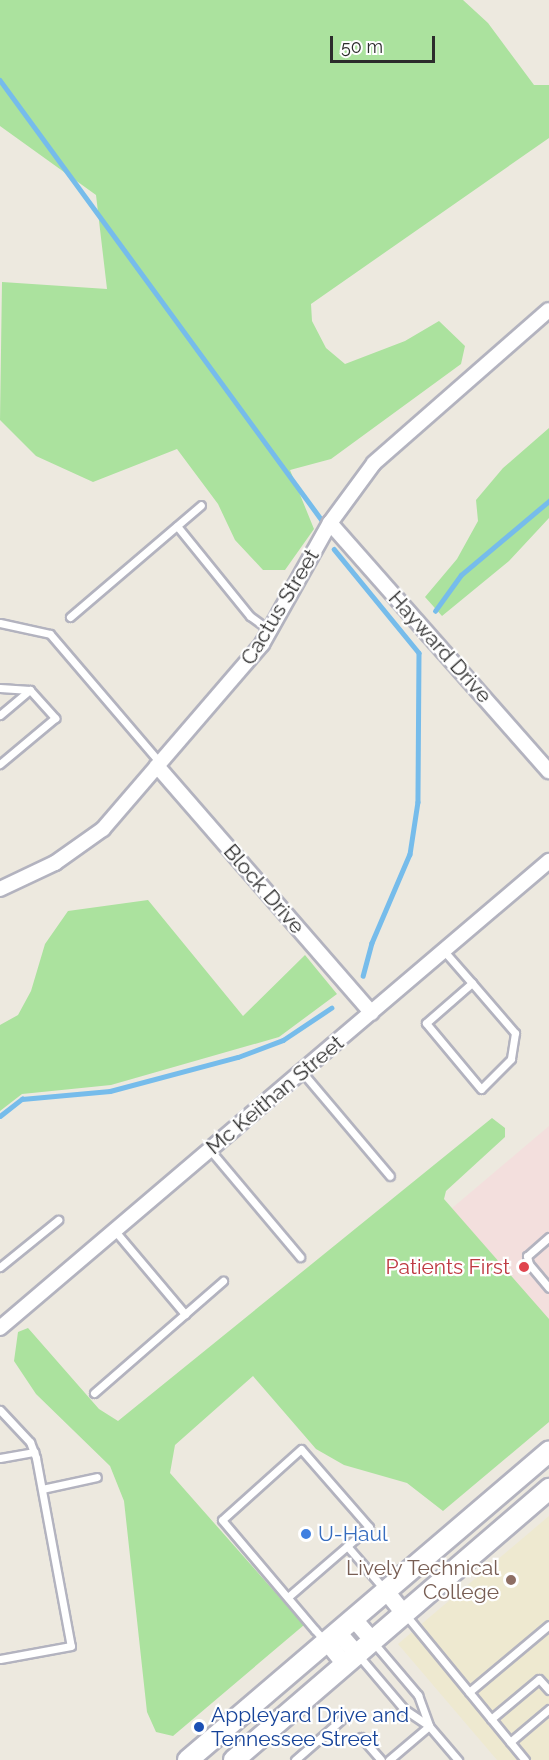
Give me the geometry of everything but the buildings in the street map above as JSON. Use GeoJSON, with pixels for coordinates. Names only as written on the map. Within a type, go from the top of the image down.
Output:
{"type":"FeatureCollection","features":[{"type":"Feature","properties":{"kind":"main road"},"geometry":{"type":"LineString","coordinates":[[188,1760],[549,1452]]}},
{"type":"Feature","properties":{"kind":"main road"},"geometry":{"type":"LineString","coordinates":[[234,1760],[403,1612],[549,1489]]}},
{"type":"Feature","properties":{"kind":"street","name":"Cactus Street"},"geometry":{"type":"LineString","coordinates":[[0,889],[78,850],[103,829],[238,675],[271,631],[330,523],[374,463],[549,310]]}},
{"type":"Feature","properties":{"kind":"street","name":"Hayward Drive"},"geometry":{"type":"LineString","coordinates":[[330,523],[549,771]]}},
{"type":"Feature","properties":{"kind":"street","name":"Block Drive"},"geometry":{"type":"LineString","coordinates":[[158,765],[372,1013]]}},
{"type":"Feature","properties":{"kind":"street","name":"Mc Keithan Street"},"geometry":{"type":"LineString","coordinates":[[0,1328],[549,861]]}},
{"type":"Feature","properties":{"kind":"street"},"geometry":{"type":"LineString","coordinates":[[386,1590],[403,1612]]}},
{"type":"Feature","properties":{"kind":"street"},"geometry":{"type":"LineString","coordinates":[[353,1618],[372,1640]]}},
{"type":"Feature","properties":{"kind":"street"},"geometry":{"type":"LineString","coordinates":[[331,1636],[350,1658]]}},
{"type":"Feature","properties":{"kind":"lane"},"geometry":{"type":"LineString","coordinates":[[70,617],[201,506]]}},
{"type":"Feature","properties":{"kind":"lane"},"geometry":{"type":"LineString","coordinates":[[177,526],[250,615],[271,631]]}},
{"type":"Feature","properties":{"kind":"lane"},"geometry":{"type":"LineString","coordinates":[[0,623],[50,634],[158,765]]}},
{"type":"Feature","properties":{"kind":"lane"},"geometry":{"type":"LineString","coordinates":[[0,630],[12,624]]}},
{"type":"Feature","properties":{"kind":"lane"},"geometry":{"type":"LineString","coordinates":[[0,688],[30,690],[55,718],[0,764]]}},
{"type":"Feature","properties":{"kind":"lane"},"geometry":{"type":"LineString","coordinates":[[0,715],[30,690]]}},
{"type":"Feature","properties":{"kind":"lane"},"geometry":{"type":"LineString","coordinates":[[444,951],[472,983],[514,1033],[516,1043],[504,1070],[481,1089],[426,1023],[472,983]]}},
{"type":"Feature","properties":{"kind":"lane"},"geometry":{"type":"LineString","coordinates":[[302,1072],[390,1176]]}},
{"type":"Feature","properties":{"kind":"lane"},"geometry":{"type":"LineString","coordinates":[[210,1150],[300,1257]]}},
{"type":"Feature","properties":{"kind":"lane"},"geometry":{"type":"LineString","coordinates":[[0,1267],[58,1220]]}},
{"type":"Feature","properties":{"kind":"lane"},"geometry":{"type":"LineString","coordinates":[[115,1231],[185,1314]]}},
{"type":"Feature","properties":{"kind":"lane"},"geometry":{"type":"LineString","coordinates":[[549,1237],[527,1256],[549,1288]]}},
{"type":"Feature","properties":{"kind":"lane"},"geometry":{"type":"LineString","coordinates":[[94,1393],[223,1281]]}},
{"type":"Feature","properties":{"kind":"lane"},"geometry":{"type":"LineString","coordinates":[[0,1410],[4,1418],[30,1442],[34,1452],[70,1646],[0,1659]]}},
{"type":"Feature","properties":{"kind":"lane"},"geometry":{"type":"LineString","coordinates":[[288,1597],[369,1527],[301,1449],[222,1520],[288,1597],[331,1636]]}},
{"type":"Feature","properties":{"kind":"lane"},"geometry":{"type":"LineString","coordinates":[[0,1458],[34,1452]]}},
{"type":"Feature","properties":{"kind":"lane"},"geometry":{"type":"LineString","coordinates":[[42,1489],[97,1477]]}},
{"type":"Feature","properties":{"kind":"lane"},"geometry":{"type":"LineString","coordinates":[[347,1546],[386,1590]]}},
{"type":"Feature","properties":{"kind":"lane"},"geometry":{"type":"LineString","coordinates":[[403,1612],[525,1760]]}},
{"type":"Feature","properties":{"kind":"lane"},"geometry":{"type":"LineString","coordinates":[[469,1692],[549,1624]]}},
{"type":"Feature","properties":{"kind":"lane"},"geometry":{"type":"LineString","coordinates":[[372,1640],[418,1695],[429,1726]]}},
{"type":"Feature","properties":{"kind":"lane"},"geometry":{"type":"LineString","coordinates":[[350,1658],[404,1708],[429,1726],[458,1760]]}},
{"type":"Feature","properties":{"kind":"lane"},"geometry":{"type":"LineString","coordinates":[[491,1719],[539,1678],[549,1690]]}},
{"type":"Feature","properties":{"kind":"lane"},"geometry":{"type":"LineString","coordinates":[[510,1742],[549,1709]]}},
{"type":"Feature","properties":{"kind":"lane"},"geometry":{"type":"LineString","coordinates":[[295,1760],[340,1720]]}},
{"type":"Feature","properties":{"kind":"lane"},"geometry":{"type":"LineString","coordinates":[[389,1760],[429,1726]]}},
{"type":"Feature","properties":{"kind":"lane"},"geometry":{"type":"LineString","coordinates":[[361,1737],[381,1760]]}},
{"type":"Feature","properties":{"kind":"shaded area","name":"Patients First"},"geometry":{"type":"Polygon","coordinates":[[[549,1126],[549,1325],[451,1209],[549,1126]]]}},
{"type":"Feature","properties":{"kind":"shaded area","name":"Lively Technical College"},"geometry":{"type":"Polygon","coordinates":[[[549,1516],[549,1760],[497,1760],[398,1644],[549,1516]]]}},
{"type":"Feature","properties":{"kind":"green space"},"geometry":{"type":"Polygon","coordinates":[[[0,0],[463,0],[488,23],[534,85],[549,85],[549,138],[311,304],[312,321],[326,348],[345,364],[405,341],[439,321],[465,346],[461,364],[331,459],[290,470],[314,529],[285,570],[263,570],[235,540],[218,504],[177,449],[93,482],[36,456],[0,420],[2,282],[107,289],[96,195],[0,126],[0,0]]]}},
{"type":"Feature","properties":{"kind":"green space"},"geometry":{"type":"Polygon","coordinates":[[[549,428],[549,518],[509,561],[442,616],[425,597],[457,559],[478,521],[476,500],[503,468],[549,428]]]}},
{"type":"Feature","properties":{"kind":"green space"},"geometry":{"type":"Polygon","coordinates":[[[148,900],[243,1016],[305,955],[337,994],[279,1037],[111,1085],[22,1094],[0,1111],[0,1025],[18,1015],[31,991],[45,944],[68,911],[148,900]]]}},
{"type":"Feature","properties":{"kind":"green space"},"geometry":{"type":"Polygon","coordinates":[[[492,1118],[505,1128],[505,1137],[446,1191],[444,1199],[549,1319],[549,1422],[443,1511],[407,1483],[344,1465],[316,1449],[253,1376],[175,1445],[170,1473],[304,1625],[173,1736],[156,1732],[147,1712],[124,1501],[110,1466],[36,1394],[14,1361],[18,1332],[28,1328],[99,1409],[118,1421],[492,1118]]]}},
{"type":"Feature","properties":{"kind":"waterway"},"geometry":{"type":"LineString","coordinates":[[0,80],[324,523]]}},
{"type":"Feature","properties":{"kind":"waterway"},"geometry":{"type":"LineString","coordinates":[[435,611],[461,575],[549,501]]}},
{"type":"Feature","properties":{"kind":"waterway"},"geometry":{"type":"LineString","coordinates":[[334,549],[419,653],[418,802],[410,854],[372,943],[363,976]]}},
{"type":"Feature","properties":{"kind":"waterway"},"geometry":{"type":"LineString","coordinates":[[0,1116],[22,1099],[110,1091],[238,1057],[283,1040],[331,1008]]}},
{"type":"Feature","properties":{"kind":"place","name":"Patients First"},"geometry":{"type":"Point","coordinates":[524,1267]}},
{"type":"Feature","properties":{"kind":"place","name":"U-Haul"},"geometry":{"type":"Point","coordinates":[306,1534]}},
{"type":"Feature","properties":{"kind":"place","name":"Lively Technical College"},"geometry":{"type":"Point","coordinates":[511,1580]}},
{"type":"Feature","properties":{"kind":"place","name":"Appleyard Drive and Tennessee Street"},"geometry":{"type":"Point","coordinates":[199,1727]}}]}
